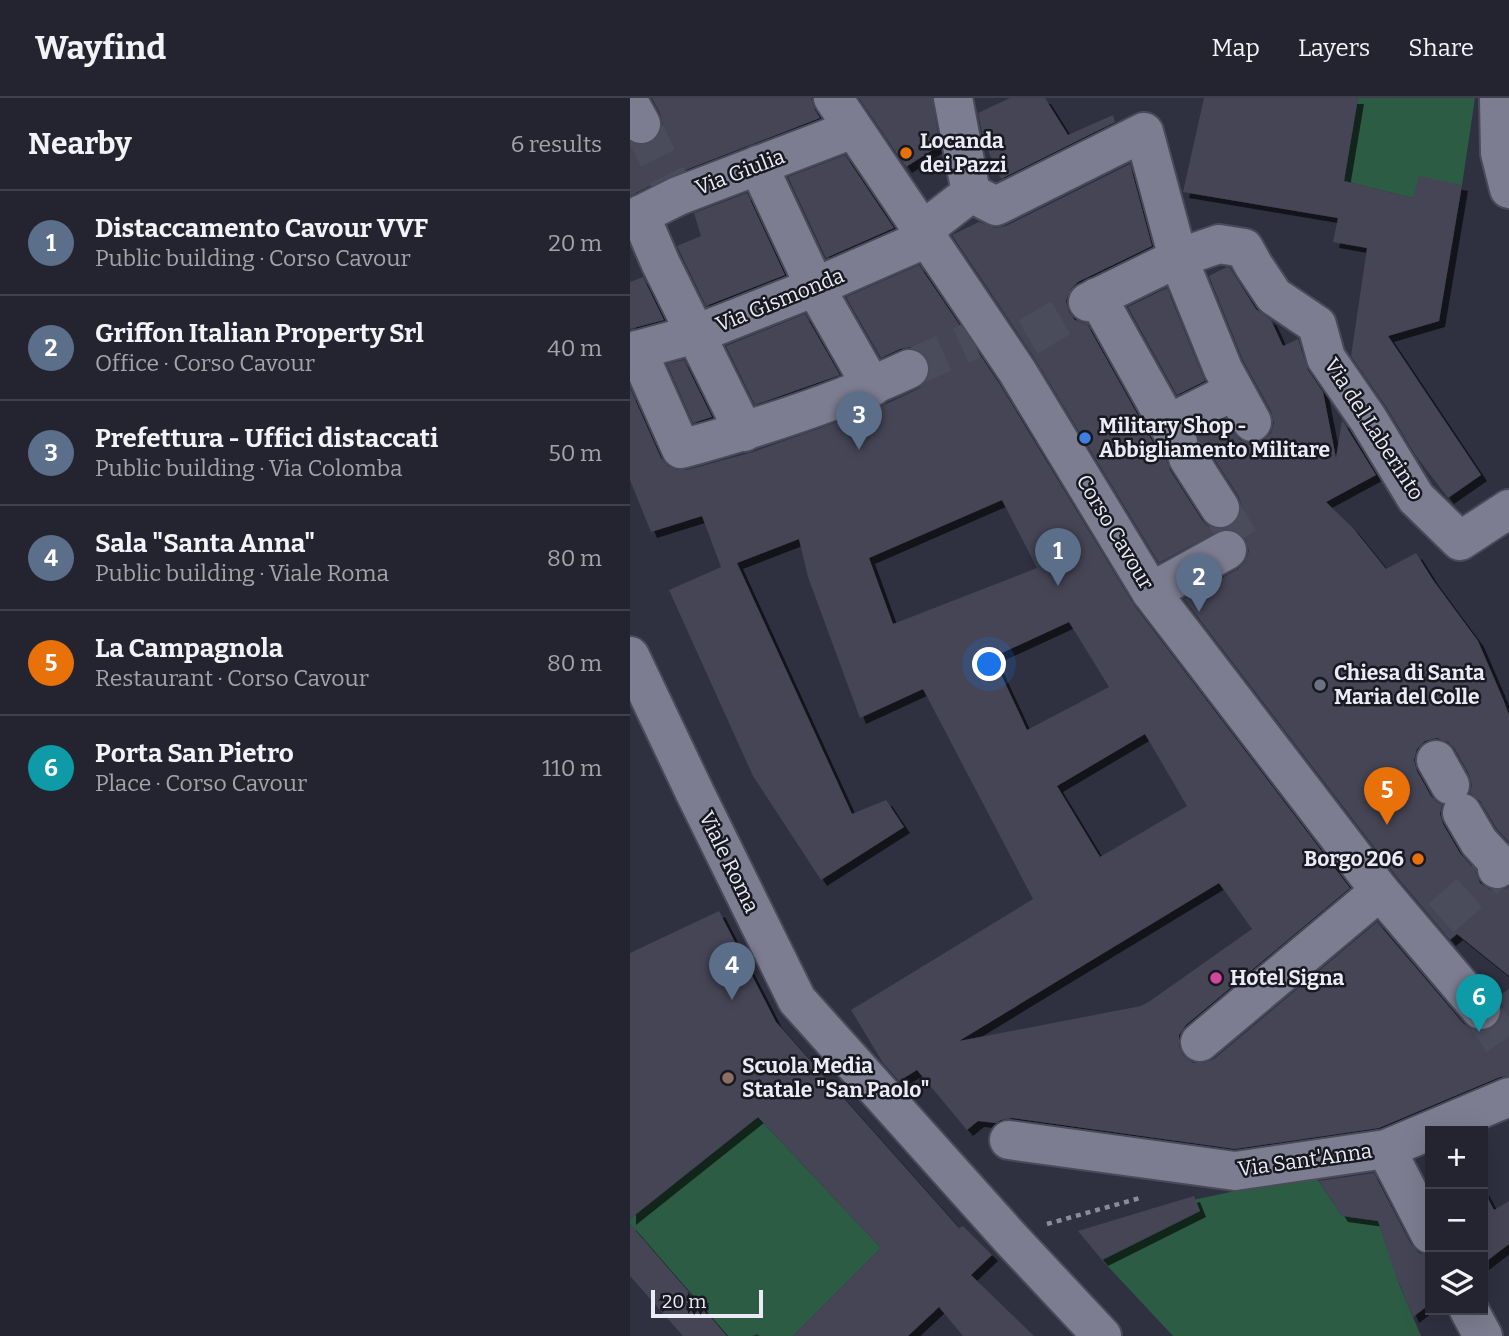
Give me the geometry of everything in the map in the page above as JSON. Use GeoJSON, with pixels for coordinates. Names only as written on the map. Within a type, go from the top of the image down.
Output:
{"type":"FeatureCollection","features":[{"type":"Feature","properties":{"kind":"street"},"geometry":{"type":"LineString","coordinates":[[1499,98],[1500,153],[1509,189]]}},
{"type":"Feature","properties":{"kind":"street"},"geometry":{"type":"LineString","coordinates":[[956,99],[971,193],[996,206],[1144,132],[1178,258],[1223,369],[1243,407],[1178,441]]}},
{"type":"Feature","properties":{"kind":"street","name":"Via Giulia"},"geometry":{"type":"LineString","coordinates":[[635,218],[675,190],[758,165],[843,113]]}},
{"type":"Feature","properties":{"kind":"street","name":"Corso Cavour"},"geometry":{"type":"LineString","coordinates":[[843,113],[998,340],[1151,592],[1380,891],[1431,927],[1481,1010]]}},
{"type":"Feature","properties":{"kind":"street"},"geometry":{"type":"LineString","coordinates":[[758,165],[814,287],[872,387]]}},
{"type":"Feature","properties":{"kind":"street","name":"Via Gismonda"},"geometry":{"type":"LineString","coordinates":[[634,351],[696,334],[814,287],[925,234],[971,193]]}},
{"type":"Feature","properties":{"kind":"street"},"geometry":{"type":"LineString","coordinates":[[635,218],[660,262],[744,432]]}},
{"type":"Feature","properties":{"kind":"street","name":"Via del Laberinto"},"geometry":{"type":"LineString","coordinates":[[1178,258],[1219,244],[1244,248],[1274,296],[1317,325],[1326,358],[1368,419],[1416,498],[1460,541],[1509,509]]}},
{"type":"Feature","properties":{"kind":"street"},"geometry":{"type":"LineString","coordinates":[[1178,258],[1092,299],[1220,508]]}},
{"type":"Feature","properties":{"kind":"street"},"geometry":{"type":"LineString","coordinates":[[634,351],[681,449],[744,432],[872,387],[909,369]]}},
{"type":"Feature","properties":{"kind":"street"},"geometry":{"type":"LineString","coordinates":[[1151,592],[1227,550]]}},
{"type":"Feature","properties":{"kind":"street","name":"Viale Roma"},"geometry":{"type":"LineString","coordinates":[[630,656],[797,1000],[1102,1336]]}},
{"type":"Feature","properties":{"kind":"street"},"geometry":{"type":"LineString","coordinates":[[1449,786],[1479,842],[1501,866],[1497,869]]}},
{"type":"Feature","properties":{"kind":"street"},"geometry":{"type":"LineString","coordinates":[[1200,1042],[1380,891]]}},
{"type":"Feature","properties":{"kind":"street","name":"Via Sant'Anna"},"geometry":{"type":"LineString","coordinates":[[1009,1140],[1235,1171],[1387,1149],[1509,1097]]}},
{"type":"Feature","properties":{"kind":"street"},"geometry":{"type":"LineString","coordinates":[[1387,1149],[1425,1224]]}},
{"type":"Feature","properties":{"kind":"street"},"geometry":{"type":"LineString","coordinates":[[1472,1315],[1483,1336]]}},
{"type":"Feature","properties":{"kind":"green space"},"geometry":{"type":"Polygon","coordinates":[[[1358,98],[1475,98],[1462,185],[1413,198],[1344,181],[1358,98]]]}},
{"type":"Feature","properties":{"kind":"green space"},"geometry":{"type":"Polygon","coordinates":[[[758,1117],[881,1248],[793,1336],[728,1336],[630,1224],[630,1219],[758,1117]]]}},
{"type":"Feature","properties":{"kind":"green space"},"geometry":{"type":"Polygon","coordinates":[[[1314,1174],[1342,1216],[1378,1221],[1399,1284],[1421,1336],[1173,1336],[1102,1260],[1151,1235],[1151,1209],[1314,1174]]]}},
{"type":"Feature","properties":{"kind":"building"},"geometry":{"type":"Polygon","coordinates":[[[652,98],[811,98],[820,118],[670,176],[630,196],[630,143],[641,146],[652,143],[660,135],[663,125],[652,98]]]}},
{"type":"Feature","properties":{"kind":"building"},"geometry":{"type":"Polygon","coordinates":[[[859,98],[932,98],[940,145],[906,167],[859,98]]]}},
{"type":"Feature","properties":{"kind":"building"},"geometry":{"type":"Polygon","coordinates":[[[1010,98],[1045,98],[1068,135],[1113,115],[1115,122],[1001,179],[984,142],[978,113],[1010,98]]]}},
{"type":"Feature","properties":{"kind":"building"},"geometry":{"type":"Polygon","coordinates":[[[1204,98],[1358,98],[1344,181],[1413,198],[1419,176],[1462,185],[1439,321],[1388,336],[1481,475],[1448,498],[1416,456],[1351,356],[1367,248],[1333,242],[1338,218],[1183,192],[1204,98]]]}},
{"type":"Feature","properties":{"kind":"building"},"geometry":{"type":"Polygon","coordinates":[[[845,155],[894,228],[826,258],[788,177],[845,155]]]}},
{"type":"Feature","properties":{"kind":"building"},"geometry":{"type":"Polygon","coordinates":[[[1130,164],[1152,246],[1078,282],[1070,290],[1066,301],[1075,320],[1087,324],[1159,453],[1167,461],[1202,520],[1209,527],[1220,530],[1159,563],[1035,359],[952,235],[979,222],[995,228],[1006,226],[1130,164]]]}},
{"type":"Feature","properties":{"kind":"building"},"geometry":{"type":"Polygon","coordinates":[[[747,193],[785,275],[706,306],[677,246],[701,236],[694,213],[747,193]]]}},
{"type":"Feature","properties":{"kind":"building"},"geometry":{"type":"Polygon","coordinates":[[[919,265],[999,383],[1134,605],[1350,888],[1186,1025],[1179,1035],[1179,1046],[1183,1055],[1193,1063],[1214,1059],[1377,922],[1464,1024],[1473,1030],[1486,1031],[1496,1026],[1502,1017],[1503,1007],[1498,997],[1509,989],[1509,1076],[1500,1077],[1379,1128],[1235,1149],[1012,1118],[996,1123],[978,1121],[967,1130],[917,1070],[899,1081],[883,1063],[851,1010],[1033,899],[923,689],[860,718],[808,577],[799,539],[737,563],[852,814],[886,800],[904,827],[821,880],[753,776],[669,590],[721,567],[702,516],[651,532],[630,480],[630,388],[661,458],[668,466],[677,470],[687,470],[753,452],[882,406],[918,389],[926,382],[931,372],[929,361],[921,351],[911,347],[881,358],[846,297],[919,265]],[[1002,500],[869,558],[893,624],[1037,568],[1002,500]],[[1069,622],[993,657],[1027,730],[1109,687],[1069,622]],[[1145,734],[1057,786],[1100,857],[1187,806],[1145,734]],[[1219,883],[959,1041],[1141,1006],[1252,929],[1219,883]]]}},
{"type":"Feature","properties":{"kind":"building"},"geometry":{"type":"Polygon","coordinates":[[[1227,267],[1256,309],[1271,320],[1283,346],[1298,339],[1308,370],[1323,392],[1336,458],[1342,420],[1376,475],[1326,502],[1353,528],[1386,569],[1416,553],[1478,641],[1503,699],[1509,715],[1509,842],[1497,829],[1480,801],[1470,793],[1472,785],[1469,774],[1448,742],[1437,738],[1425,741],[1417,749],[1414,760],[1431,796],[1442,805],[1440,814],[1443,824],[1460,853],[1475,870],[1480,883],[1499,891],[1509,887],[1509,976],[1457,934],[1450,940],[1397,877],[1184,599],[1238,569],[1245,562],[1249,551],[1246,540],[1239,532],[1226,528],[1232,526],[1240,517],[1242,508],[1239,497],[1206,446],[1199,440],[1198,434],[1226,420],[1240,440],[1252,444],[1263,441],[1271,433],[1274,423],[1271,411],[1243,360],[1209,276],[1227,267]]]}},
{"type":"Feature","properties":{"kind":"building"},"geometry":{"type":"Polygon","coordinates":[[[643,277],[664,320],[630,329],[630,282],[643,277]]]}},
{"type":"Feature","properties":{"kind":"building"},"geometry":{"type":"Polygon","coordinates":[[[1167,288],[1205,381],[1177,395],[1128,307],[1167,288]]]}},
{"type":"Feature","properties":{"kind":"building"},"geometry":{"type":"Polygon","coordinates":[[[805,314],[840,375],[755,405],[726,346],[805,314]]]}},
{"type":"Feature","properties":{"kind":"building"},"geometry":{"type":"Polygon","coordinates":[[[684,360],[712,417],[693,423],[667,364],[684,360]]]}},
{"type":"Feature","properties":{"kind":"building"},"geometry":{"type":"Polygon","coordinates":[[[719,911],[776,1022],[959,1228],[963,1226],[992,1255],[971,1275],[1034,1336],[963,1336],[939,1307],[908,1336],[793,1336],[881,1248],[758,1117],[630,1219],[630,953],[719,911]]]}},
{"type":"Feature","properties":{"kind":"building"},"geometry":{"type":"Polygon","coordinates":[[[1374,1173],[1411,1244],[1419,1253],[1425,1255],[1425,1308],[1413,1317],[1378,1221],[1342,1216],[1319,1181],[1374,1173]]]}},
{"type":"Feature","properties":{"kind":"building"},"geometry":{"type":"Polygon","coordinates":[[[1194,1196],[1200,1211],[1102,1260],[1078,1231],[1194,1196]]]}},
{"type":"Feature","properties":{"kind":"building"},"geometry":{"type":"Polygon","coordinates":[[[1488,1199],[1494,1210],[1509,1201],[1509,1244],[1488,1260],[1488,1199]]]}},
{"type":"Feature","properties":{"kind":"building"},"geometry":{"type":"Polygon","coordinates":[[[630,1224],[727,1336],[683,1336],[630,1276],[630,1224]]]}},
{"type":"Feature","properties":{"kind":"tunnel"},"geometry":{"type":"LineString","coordinates":[[641,124],[671,184]]}},
{"type":"Feature","properties":{"kind":"tunnel"},"geometry":{"type":"LineString","coordinates":[[1028,337],[1088,302]]}},
{"type":"Feature","properties":{"kind":"tunnel"},"geometry":{"type":"LineString","coordinates":[[909,369],[973,340]]}},
{"type":"Feature","properties":{"kind":"tunnel"},"geometry":{"type":"LineString","coordinates":[[1220,508],[1241,542],[1227,550]]}},
{"type":"Feature","properties":{"kind":"tunnel"},"geometry":{"type":"LineString","coordinates":[[1441,918],[1497,869]]}},
{"type":"Feature","properties":{"kind":"tunnel"},"geometry":{"type":"LineString","coordinates":[[1481,1010],[1509,1051]]}},
{"type":"Feature","properties":{"kind":"place","name":"Locanda dei Pazzi"},"geometry":{"type":"Point","coordinates":[906,153]}},
{"type":"Feature","properties":{"kind":"place","name":"Military Shop - Abbigliamento Militare"},"geometry":{"type":"Point","coordinates":[1085,438]}},
{"type":"Feature","properties":{"kind":"place","name":"Prefettura - Uffici distaccati"},"geometry":{"type":"Point","coordinates":[859,450]}},
{"type":"Feature","properties":{"kind":"place","name":"Distaccamento Cavour VVF"},"geometry":{"type":"Point","coordinates":[1058,586]}},
{"type":"Feature","properties":{"kind":"place","name":"Griffon Italian Property Srl"},"geometry":{"type":"Point","coordinates":[1199,612]}},
{"type":"Feature","properties":{"kind":"place","name":"Chiesa di Santa Maria del Colle"},"geometry":{"type":"Point","coordinates":[1320,685]}},
{"type":"Feature","properties":{"kind":"place","name":"La Campagnola"},"geometry":{"type":"Point","coordinates":[1387,825]}},
{"type":"Feature","properties":{"kind":"place","name":"Borgo 206"},"geometry":{"type":"Point","coordinates":[1418,859]}},
{"type":"Feature","properties":{"kind":"place","name":"Hotel Signa"},"geometry":{"type":"Point","coordinates":[1216,978]}},
{"type":"Feature","properties":{"kind":"place","name":"Sala \"Santa Anna\""},"geometry":{"type":"Point","coordinates":[732,1000]}},
{"type":"Feature","properties":{"kind":"place","name":"Porta San Pietro"},"geometry":{"type":"Point","coordinates":[1479,1032]}},
{"type":"Feature","properties":{"kind":"place","name":"Scuola Media Statale \"San Paolo\""},"geometry":{"type":"Point","coordinates":[728,1078]}}]}
